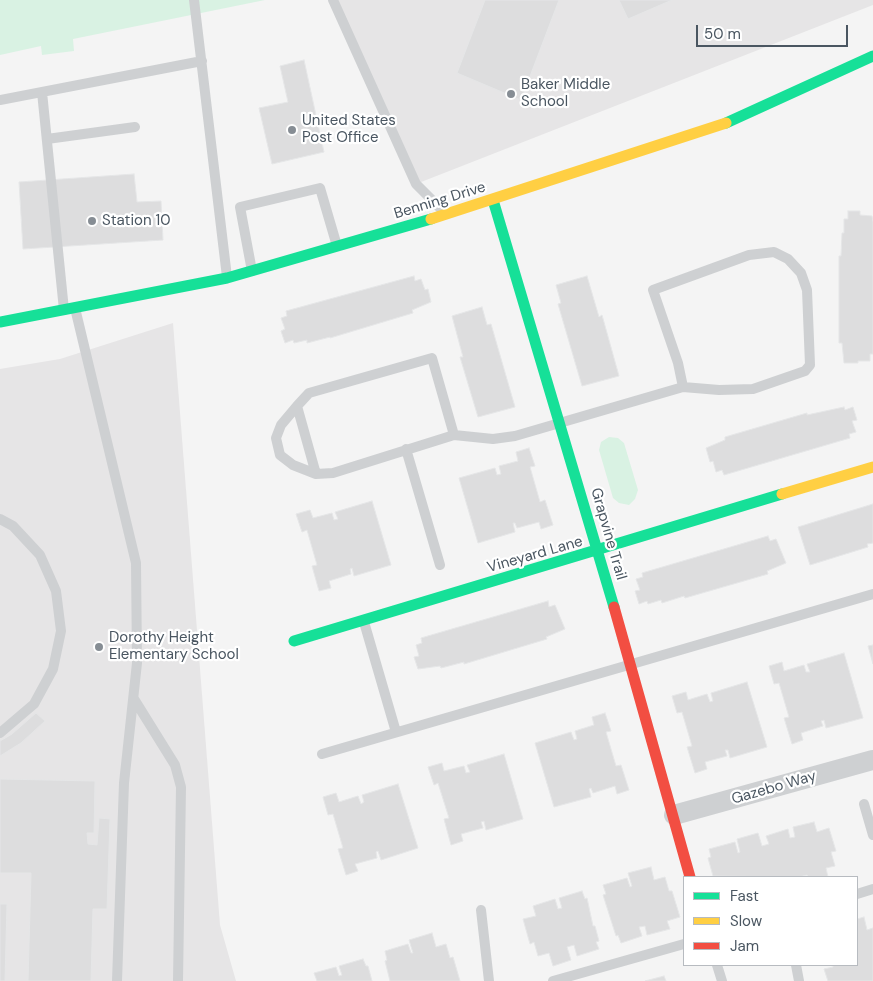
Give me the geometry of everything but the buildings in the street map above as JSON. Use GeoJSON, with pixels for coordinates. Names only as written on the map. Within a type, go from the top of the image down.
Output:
{"type":"FeatureCollection","features":[{"type":"Feature","properties":{"kind":"street","name":"Benning Drive"},"geometry":{"type":"LineString","coordinates":[[0,322],[227,278],[493,200],[712,130],[873,56]]}},
{"type":"Feature","properties":{"kind":"street","name":"Grapvine Trail"},"geometry":{"type":"LineString","coordinates":[[493,200],[560,422],[690,876]]}},
{"type":"Feature","properties":{"kind":"street","name":"Vineyard Lane"},"geometry":{"type":"LineString","coordinates":[[294,642],[872,469]]}},
{"type":"Feature","properties":{"kind":"street","name":"Gazebo Way"},"geometry":{"type":"LineString","coordinates":[[674,816],[873,760]]}},
{"type":"Feature","properties":{"kind":"lane"},"geometry":{"type":"LineString","coordinates":[[194,0],[227,278]]}},
{"type":"Feature","properties":{"kind":"lane"},"geometry":{"type":"LineString","coordinates":[[333,0],[416,184],[446,214]]}},
{"type":"Feature","properties":{"kind":"lane"},"geometry":{"type":"LineString","coordinates":[[0,100],[202,61]]}},
{"type":"Feature","properties":{"kind":"lane"},"geometry":{"type":"LineString","coordinates":[[42,92],[69,309],[136,563],[138,663],[124,783],[117,981]]}},
{"type":"Feature","properties":{"kind":"lane"},"geometry":{"type":"LineString","coordinates":[[47,139],[135,127]]}},
{"type":"Feature","properties":{"kind":"lane"},"geometry":{"type":"LineString","coordinates":[[252,271],[240,207],[320,188],[337,247]]}},
{"type":"Feature","properties":{"kind":"lane"},"geometry":{"type":"LineString","coordinates":[[454,434],[432,358],[309,393],[281,425],[276,438],[280,454],[292,465],[316,474],[333,473],[454,434],[493,440],[515,436],[683,387],[719,390],[753,389],[804,372],[810,364],[807,290],[801,273],[788,259],[774,252],[749,255],[653,290],[678,363],[683,387]]}},
{"type":"Feature","properties":{"kind":"lane"},"geometry":{"type":"LineString","coordinates":[[297,406],[316,474]]}},
{"type":"Feature","properties":{"kind":"lane"},"geometry":{"type":"LineString","coordinates":[[406,449],[440,565]]}},
{"type":"Feature","properties":{"kind":"lane"},"geometry":{"type":"LineString","coordinates":[[0,519],[13,526],[40,555],[56,591],[61,630],[53,669],[34,704],[0,733]]}},
{"type":"Feature","properties":{"kind":"lane"},"geometry":{"type":"LineString","coordinates":[[322,754],[873,594]]}},
{"type":"Feature","properties":{"kind":"lane"},"geometry":{"type":"LineString","coordinates":[[364,621],[396,732]]}},
{"type":"Feature","properties":{"kind":"lane"},"geometry":{"type":"LineString","coordinates":[[134,699],[175,766],[180,788],[178,981]]}},
{"type":"Feature","properties":{"kind":"lane"},"geometry":{"type":"LineString","coordinates":[[864,804],[873,836]]}},
{"type":"Feature","properties":{"kind":"lane"},"geometry":{"type":"LineString","coordinates":[[858,894],[872,888]]}},
{"type":"Feature","properties":{"kind":"lane"},"geometry":{"type":"LineString","coordinates":[[481,910],[489,981]]}},
{"type":"Feature","properties":{"kind":"lane"},"geometry":{"type":"LineString","coordinates":[[553,981],[683,944]]}},
{"type":"Feature","properties":{"kind":"lane"},"geometry":{"type":"LineString","coordinates":[[717,966],[722,981]]}},
{"type":"Feature","properties":{"kind":"lane"},"geometry":{"type":"LineString","coordinates":[[796,966],[799,981]]}},
{"type":"Feature","properties":{"kind":"shaded area","name":"Baker Middle School"},"geometry":{"type":"Polygon","coordinates":[[[337,0],[873,0],[873,5],[416,184],[337,0]]]}},
{"type":"Feature","properties":{"kind":"shaded area","name":"Dorothy Height Elementary School"},"geometry":{"type":"Polygon","coordinates":[[[173,323],[220,925],[236,981],[0,981],[0,369],[60,359],[173,323]]]}},
{"type":"Feature","properties":{"kind":"green space"},"geometry":{"type":"Polygon","coordinates":[[[0,0],[265,0],[73,39],[74,51],[42,55],[41,46],[0,55],[0,0]]]}},
{"type":"Feature","properties":{"kind":"green space"},"geometry":{"type":"Polygon","coordinates":[[[609,437],[618,438],[624,443],[638,490],[635,499],[629,505],[619,503],[613,498],[599,450],[601,442],[609,437]]]}},
{"type":"Feature","properties":{"kind":"traffic: fast"},"geometry":{"type":"LineString","coordinates":[[726,123],[873,56]]}},
{"type":"Feature","properties":{"kind":"traffic: fast"},"geometry":{"type":"LineString","coordinates":[[493,200],[614,607]]}},
{"type":"Feature","properties":{"kind":"traffic: fast"},"geometry":{"type":"LineString","coordinates":[[0,322],[227,278],[431,219]]}},
{"type":"Feature","properties":{"kind":"traffic: fast"},"geometry":{"type":"LineString","coordinates":[[294,641],[782,494]]}},
{"type":"Feature","properties":{"kind":"traffic: slow"},"geometry":{"type":"LineString","coordinates":[[431,219],[726,123]]}},
{"type":"Feature","properties":{"kind":"traffic: slow"},"geometry":{"type":"LineString","coordinates":[[782,494],[873,467]]}},
{"type":"Feature","properties":{"kind":"traffic: jam"},"geometry":{"type":"LineString","coordinates":[[614,607],[690,876]]}},
{"type":"Feature","properties":{"kind":"place","name":"Baker Middle School"},"geometry":{"type":"Point","coordinates":[511,94]}},
{"type":"Feature","properties":{"kind":"place","name":"United States Post Office"},"geometry":{"type":"Point","coordinates":[292,130]}},
{"type":"Feature","properties":{"kind":"place","name":"Station 10"},"geometry":{"type":"Point","coordinates":[92,221]}},
{"type":"Feature","properties":{"kind":"place","name":"Dorothy Height Elementary School"},"geometry":{"type":"Point","coordinates":[99,647]}}]}
